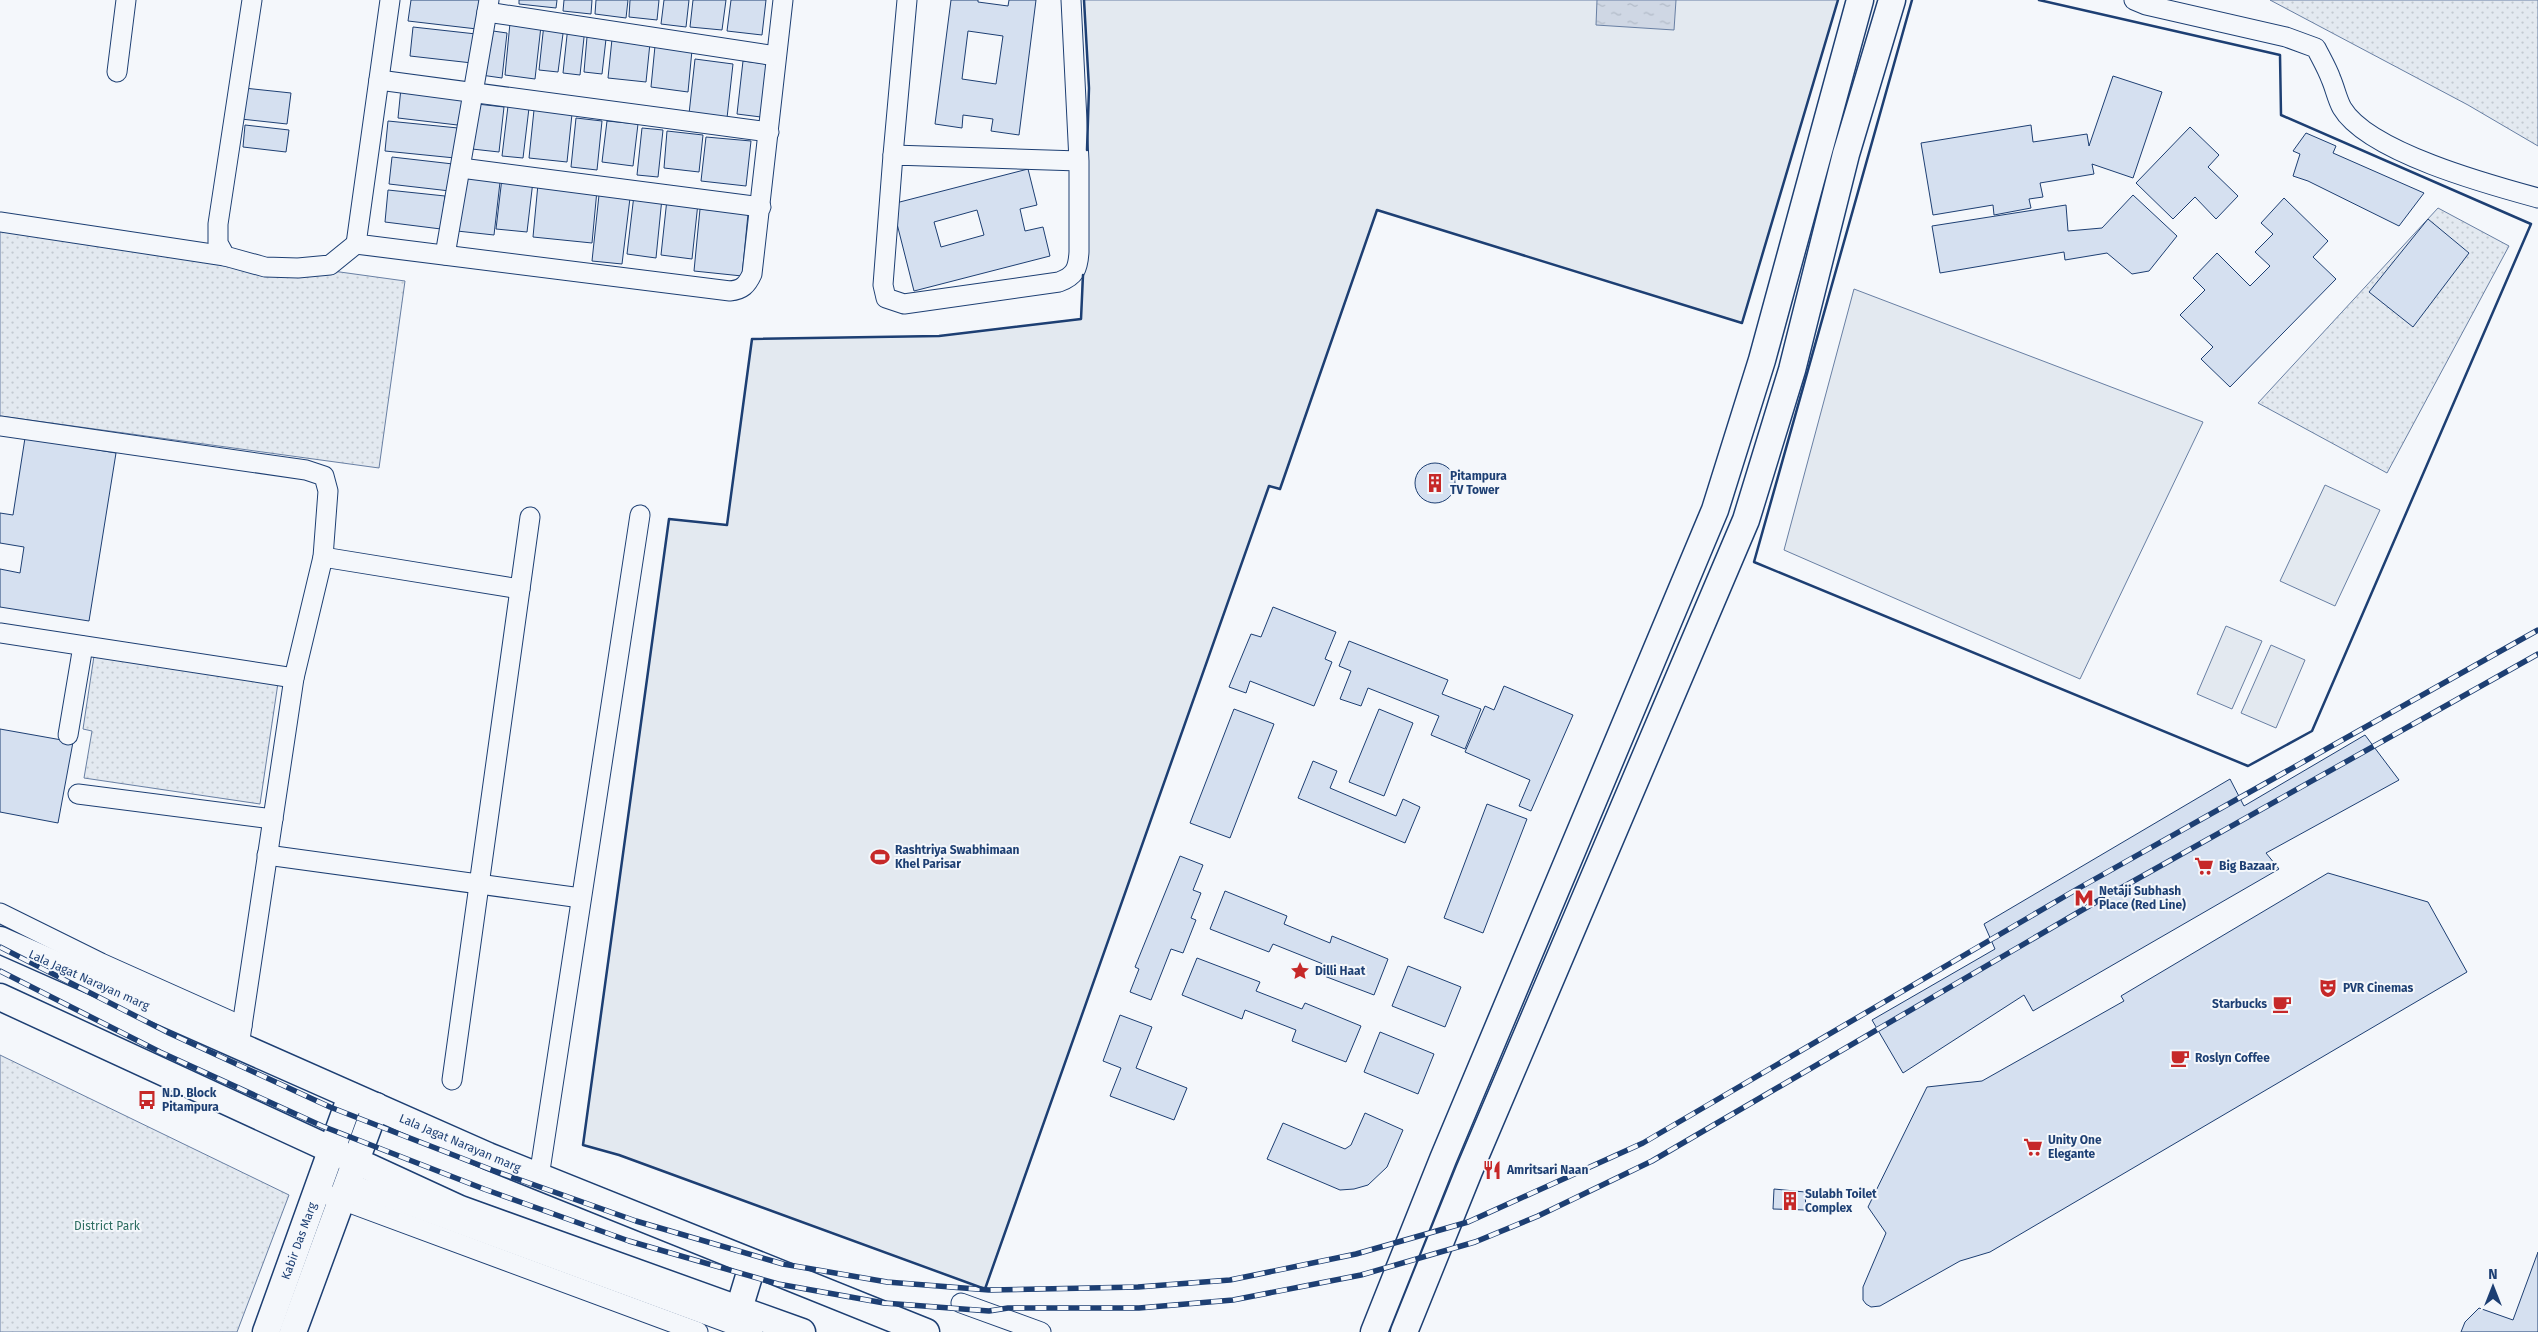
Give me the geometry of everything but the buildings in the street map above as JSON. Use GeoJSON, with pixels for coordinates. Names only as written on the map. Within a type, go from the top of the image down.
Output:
{"type":"FeatureCollection","features":[{"type":"Feature","properties":{"kind":"street"},"geometry":{"type":"LineString","coordinates":[[117,72],[126,0]]}},
{"type":"Feature","properties":{"kind":"street"},"geometry":{"type":"LineString","coordinates":[[225,256],[218,242],[218,224],[252,0]]}},
{"type":"Feature","properties":{"kind":"street"},"geometry":{"type":"LineString","coordinates":[[0,222],[225,256],[265,268],[298,268],[330,265],[356,244],[390,0]]}},
{"type":"Feature","properties":{"kind":"street"},"geometry":{"type":"LineString","coordinates":[[356,244],[706,288],[739,290],[748,282],[752,274],[762,207],[783,0]]}},
{"type":"Feature","properties":{"kind":"street"},"geometry":{"type":"LineString","coordinates":[[907,0],[892,155],[884,292],[886,298],[904,304],[1059,282],[1069,278],[1078,266],[1079,161],[1071,0]]}},
{"type":"Feature","properties":{"kind":"street"},"geometry":{"type":"LineString","coordinates":[[1374,1332],[1442,1159],[1646,679],[1715,510],[1762,360],[1860,0]]}},
{"type":"Feature","properties":{"kind":"street"},"geometry":{"type":"LineString","coordinates":[[1404,1332],[1469,1171],[1746,520],[1792,370],[1846,154],[1892,0]]}},
{"type":"Feature","properties":{"kind":"street"},"geometry":{"type":"LineString","coordinates":[[2134,0],[2146,5],[2286,37],[2316,48],[2331,78],[2342,108],[2366,132],[2413,156],[2468,179],[2538,198]]}},
{"type":"Feature","properties":{"kind":"street"},"geometry":{"type":"LineString","coordinates":[[445,255],[488,6],[776,56]]}},
{"type":"Feature","properties":{"kind":"street"},"geometry":{"type":"LineString","coordinates":[[379,80],[769,132]]}},
{"type":"Feature","properties":{"kind":"street"},"geometry":{"type":"LineString","coordinates":[[1820,148],[1846,154]]}},
{"type":"Feature","properties":{"kind":"street"},"geometry":{"type":"LineString","coordinates":[[892,155],[1079,161]]}},
{"type":"Feature","properties":{"kind":"street"},"geometry":{"type":"LineString","coordinates":[[461,168],[762,207]]}},
{"type":"Feature","properties":{"kind":"street"},"geometry":{"type":"LineString","coordinates":[[0,426],[306,470],[324,476],[328,491],[323,557],[294,678],[241,1036],[0,913]]}},
{"type":"Feature","properties":{"kind":"street"},"geometry":{"type":"LineString","coordinates":[[452,1080],[530,516]]}},
{"type":"Feature","properties":{"kind":"street"},"geometry":{"type":"LineString","coordinates":[[540,1177],[640,516]]}},
{"type":"Feature","properties":{"kind":"street"},"geometry":{"type":"LineString","coordinates":[[323,557],[520,589]]}},
{"type":"Feature","properties":{"kind":"street"},"geometry":{"type":"LineString","coordinates":[[0,633],[294,678]]}},
{"type":"Feature","properties":{"kind":"street"},"geometry":{"type":"LineString","coordinates":[[68,735],[83,646]]}},
{"type":"Feature","properties":{"kind":"street"},"geometry":{"type":"LineString","coordinates":[[1646,679],[1674,690]]}},
{"type":"Feature","properties":{"kind":"street"},"geometry":{"type":"LineString","coordinates":[[78,794],[273,819]]}},
{"type":"Feature","properties":{"kind":"street"},"geometry":{"type":"LineString","coordinates":[[267,855],[581,898]]}},
{"type":"Feature","properties":{"kind":"street","name":"Lala Jagat Narayan marg"},"geometry":{"type":"LineString","coordinates":[[0,940],[241,1036],[351,1096],[540,1177],[926,1332]]}},
{"type":"Feature","properties":{"kind":"street"},"geometry":{"type":"LineString","coordinates":[[0,997],[331,1150],[348,1181],[698,1332]]}},
{"type":"Feature","properties":{"kind":"street","name":"Kabir Das Marg"},"geometry":{"type":"LineString","coordinates":[[266,1332],[351,1096]]}},
{"type":"Feature","properties":{"kind":"street","name":"Kabir Das Marg"},"geometry":{"type":"LineString","coordinates":[[293,1332],[376,1106]]}},
{"type":"Feature","properties":{"kind":"street"},"geometry":{"type":"LineString","coordinates":[[348,1181],[753,1332]]}},
{"type":"Feature","properties":{"kind":"street"},"geometry":{"type":"LineString","coordinates":[[317,1190],[348,1181],[460,1209],[802,1332]]}},
{"type":"Feature","properties":{"kind":"street"},"geometry":{"type":"LineString","coordinates":[[739,1309],[753,1263]]}},
{"type":"Feature","properties":{"kind":"street"},"geometry":{"type":"LineString","coordinates":[[961,1303],[1041,1332]]}},
{"type":"Feature","properties":{"kind":"green space","name":"Rashtriya Swabhimaan Khel Parisar"},"geometry":{"type":"Polygon","coordinates":[[[1084,0],[1838,0],[1742,323],[1377,210],[1280,489],[1269,486],[985,1289],[619,1155],[583,1145],[669,519],[727,525],[752,339],[939,336],[1081,319],[1089,88],[1084,0]]]}},
{"type":"Feature","properties":{"kind":"green space"},"geometry":{"type":"Polygon","coordinates":[[[2270,0],[2538,0],[2538,146],[2468,105],[2270,0]]]}},
{"type":"Feature","properties":{"kind":"green space"},"geometry":{"type":"Polygon","coordinates":[[[2438,208],[2509,246],[2387,473],[2258,403],[2438,208]]]}},
{"type":"Feature","properties":{"kind":"green space"},"geometry":{"type":"Polygon","coordinates":[[[0,225],[405,281],[379,468],[0,416],[0,225]]]}},
{"type":"Feature","properties":{"kind":"green space"},"geometry":{"type":"Polygon","coordinates":[[[1854,289],[2203,422],[2080,679],[1784,550],[1854,289]]]}},
{"type":"Feature","properties":{"kind":"green space"},"geometry":{"type":"Polygon","coordinates":[[[2325,485],[2380,510],[2335,606],[2280,581],[2325,485]]]}},
{"type":"Feature","properties":{"kind":"green space"},"geometry":{"type":"Polygon","coordinates":[[[2226,626],[2262,641],[2232,709],[2197,694],[2226,626]]]}},
{"type":"Feature","properties":{"kind":"green space"},"geometry":{"type":"Polygon","coordinates":[[[2271,645],[2305,660],[2276,728],[2241,713],[2271,645]]]}},
{"type":"Feature","properties":{"kind":"green space"},"geometry":{"type":"Polygon","coordinates":[[[94,656],[278,683],[260,804],[84,778],[92,731],[83,729],[94,656]]]}},
{"type":"Feature","properties":{"kind":"green space","name":"District Park"},"geometry":{"type":"Polygon","coordinates":[[[0,1055],[289,1195],[237,1332],[0,1332],[0,1055]]]}},
{"type":"Feature","properties":{"kind":"water"},"geometry":{"type":"Polygon","coordinates":[[[1597,0],[1676,0],[1674,30],[1596,25],[1597,0]]]}},
{"type":"Feature","properties":{"kind":"railway"},"geometry":{"type":"LineString","coordinates":[[0,947],[169,1033],[330,1107],[492,1170],[636,1221],[783,1264],[887,1282],[989,1290],[1138,1287],[1230,1280],[1356,1254],[1468,1222],[1643,1143],[2079,888],[2538,630]]}},
{"type":"Feature","properties":{"kind":"railway"},"geometry":{"type":"LineString","coordinates":[[0,971],[160,1052],[322,1126],[484,1189],[629,1241],[778,1284],[884,1303],[989,1311],[1008,1308],[1139,1308],[1233,1300],[1361,1275],[1475,1242],[1538,1216],[1652,1161],[2089,906],[2538,654]]}},
{"type":"Feature","properties":{"kind":"wall"},"geometry":{"type":"LineString","coordinates":[[1084,0],[1089,88],[1087,150]]}},
{"type":"Feature","properties":{"kind":"wall"},"geometry":{"type":"LineString","coordinates":[[1083,275],[1081,319],[939,336],[752,339],[727,525],[669,519],[583,1145],[619,1155],[985,1289],[1269,486],[1280,489],[1377,210],[1742,323],[1838,0]]}},
{"type":"Feature","properties":{"kind":"wall"},"geometry":{"type":"LineString","coordinates":[[1912,0],[1754,562],[2248,766],[2312,731],[2531,224],[2281,115],[2280,55],[2039,0]]}},
{"type":"Feature","properties":{"kind":"place","name":"Pitampura TV Tower"},"geometry":{"type":"Point","coordinates":[1435,483]}},
{"type":"Feature","properties":{"kind":"place","name":"Rashtriya Swabhimaan Khel Parisar"},"geometry":{"type":"Point","coordinates":[880,857]}},
{"type":"Feature","properties":{"kind":"place","name":"Big Bazaar"},"geometry":{"type":"Point","coordinates":[2204,866]}},
{"type":"Feature","properties":{"kind":"place","name":"Netaji Subhash Place (Red Line)"},"geometry":{"type":"Point","coordinates":[2084,898]}},
{"type":"Feature","properties":{"kind":"place","name":"Dilli Haat"},"geometry":{"type":"Point","coordinates":[1300,971]}},
{"type":"Feature","properties":{"kind":"place","name":"PVR Cinemas"},"geometry":{"type":"Point","coordinates":[2328,988]}},
{"type":"Feature","properties":{"kind":"place","name":"Starbucks"},"geometry":{"type":"Point","coordinates":[2282,1004]}},
{"type":"Feature","properties":{"kind":"place","name":"Roslyn Coffee"},"geometry":{"type":"Point","coordinates":[2180,1058]}},
{"type":"Feature","properties":{"kind":"place","name":"N.D. Block Pitampura"},"geometry":{"type":"Point","coordinates":[147,1100]}},
{"type":"Feature","properties":{"kind":"place","name":"Unity One Elegante"},"geometry":{"type":"Point","coordinates":[2033,1147]}},
{"type":"Feature","properties":{"kind":"place","name":"Amritsari Naan"},"geometry":{"type":"Point","coordinates":[1492,1170]}},
{"type":"Feature","properties":{"kind":"place","name":"Sulabh Toilet Complex"},"geometry":{"type":"Point","coordinates":[1790,1201]}}]}
